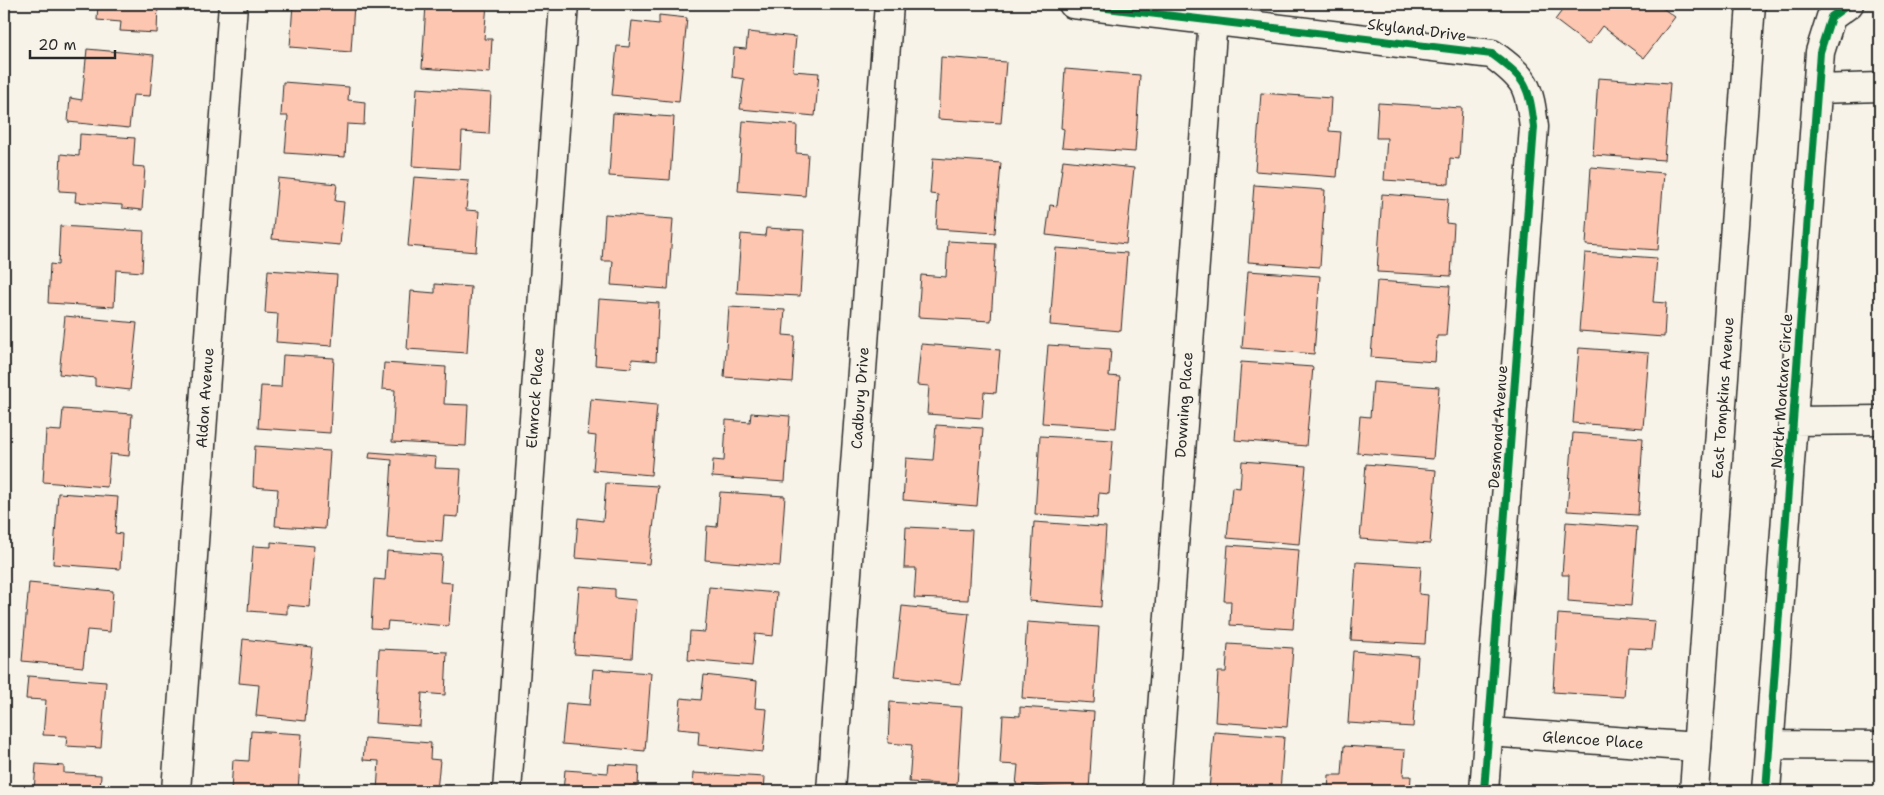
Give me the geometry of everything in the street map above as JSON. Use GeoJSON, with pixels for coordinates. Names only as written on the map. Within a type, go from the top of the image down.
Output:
{"type":"FeatureCollection","features":[{"type":"Feature","properties":{"kind":"street","name":"Aldon Avenue"},"geometry":{"type":"LineString","coordinates":[[176,791],[233,4]]}},
{"type":"Feature","properties":{"kind":"street","name":"Elmrock Place"},"geometry":{"type":"LineString","coordinates":[[507,791],[564,4]]}},
{"type":"Feature","properties":{"kind":"street","name":"Cadbury Drive"},"geometry":{"type":"LineString","coordinates":[[831,791],[889,4]]}},
{"type":"Feature","properties":{"kind":"street","name":"Skyland Drive"},"geometry":{"type":"LineString","coordinates":[[1072,4],[1213,19],[1492,54],[1514,70]]}},
{"type":"Feature","properties":{"kind":"street","name":"East Tompkins Avenue"},"geometry":{"type":"LineString","coordinates":[[1694,791],[1752,4]]}},
{"type":"Feature","properties":{"kind":"street","name":"North Montara Circle"},"geometry":{"type":"LineString","coordinates":[[1766,791],[1820,52],[1831,18],[1849,4]]}},
{"type":"Feature","properties":{"kind":"street","name":"Downing Place"},"geometry":{"type":"LineString","coordinates":[[1156,791],[1213,19]]}},
{"type":"Feature","properties":{"kind":"street","name":"Desmond Avenue"},"geometry":{"type":"LineString","coordinates":[[1484,791],[1534,127],[1530,94],[1514,70]]}},
{"type":"Feature","properties":{"kind":"street"},"geometry":{"type":"LineString","coordinates":[[1818,88],[1880,87]]}},
{"type":"Feature","properties":{"kind":"street"},"geometry":{"type":"LineString","coordinates":[[1793,421],[1880,420]]}},
{"type":"Feature","properties":{"kind":"street","name":"Glencoe Place"},"geometry":{"type":"LineString","coordinates":[[1489,732],[1697,747]]}},
{"type":"Feature","properties":{"kind":"street"},"geometry":{"type":"LineString","coordinates":[[1769,745],[1880,746]]}},
{"type":"Feature","properties":{"kind":"building"},"geometry":{"type":"Polygon","coordinates":[[[98,4],[158,4],[157,33],[120,31],[121,22],[97,20],[98,4]]]}},
{"type":"Feature","properties":{"kind":"building"},"geometry":{"type":"Polygon","coordinates":[[[293,4],[354,4],[351,52],[290,47],[293,4]]]}},
{"type":"Feature","properties":{"kind":"building"},"geometry":{"type":"Polygon","coordinates":[[[426,4],[487,4],[484,39],[492,39],[490,73],[422,68],[426,4]]]}},
{"type":"Feature","properties":{"kind":"building"},"geometry":{"type":"Polygon","coordinates":[[[1567,4],[1657,4],[1675,17],[1644,58],[1602,26],[1588,45],[1555,20],[1567,4]]]}},
{"type":"Feature","properties":{"kind":"building"},"geometry":{"type":"Polygon","coordinates":[[[659,15],[687,18],[679,102],[612,95],[617,46],[629,47],[632,21],[659,24],[659,15]]]}},
{"type":"Feature","properties":{"kind":"building"},"geometry":{"type":"Polygon","coordinates":[[[748,32],[796,37],[793,71],[819,73],[815,116],[740,109],[744,79],[732,77],[734,48],[746,49],[748,32]]]}},
{"type":"Feature","properties":{"kind":"building"},"geometry":{"type":"Polygon","coordinates":[[[87,49],[154,55],[150,96],[133,95],[129,128],[68,122],[70,98],[82,100],[87,49]]]}},
{"type":"Feature","properties":{"kind":"building"},"geometry":{"type":"Polygon","coordinates":[[[941,57],[1006,62],[1001,123],[938,119],[941,57]]]}},
{"type":"Feature","properties":{"kind":"building"},"geometry":{"type":"Polygon","coordinates":[[[1065,69],[1140,75],[1135,152],[1062,147],[1064,129],[1061,128],[1065,69]]]}},
{"type":"Feature","properties":{"kind":"building"},"geometry":{"type":"Polygon","coordinates":[[[1598,78],[1670,83],[1664,160],[1593,155],[1598,78]]]}},
{"type":"Feature","properties":{"kind":"building"},"geometry":{"type":"Polygon","coordinates":[[[283,82],[349,87],[348,100],[365,102],[364,125],[347,124],[345,157],[285,153],[288,116],[281,116],[283,82]]]}},
{"type":"Feature","properties":{"kind":"building"},"geometry":{"type":"Polygon","coordinates":[[[417,88],[491,93],[489,134],[462,132],[460,169],[412,166],[417,88]]]}},
{"type":"Feature","properties":{"kind":"building"},"geometry":{"type":"Polygon","coordinates":[[[1261,93],[1331,98],[1329,131],[1341,132],[1337,177],[1255,171],[1261,93]]]}},
{"type":"Feature","properties":{"kind":"building"},"geometry":{"type":"Polygon","coordinates":[[[1378,103],[1462,108],[1459,159],[1450,158],[1449,184],[1384,180],[1387,138],[1376,138],[1378,103]]]}},
{"type":"Feature","properties":{"kind":"building"},"geometry":{"type":"Polygon","coordinates":[[[613,113],[674,117],[670,180],[609,176],[613,113]]]}},
{"type":"Feature","properties":{"kind":"building"},"geometry":{"type":"Polygon","coordinates":[[[743,121],[797,125],[796,153],[808,154],[805,196],[738,191],[743,121]]]}},
{"type":"Feature","properties":{"kind":"building"},"geometry":{"type":"Polygon","coordinates":[[[80,134],[135,138],[133,166],[145,167],[142,210],[122,208],[122,205],[75,202],[76,192],[59,191],[61,154],[79,156],[80,134]]]}},
{"type":"Feature","properties":{"kind":"building"},"geometry":{"type":"Polygon","coordinates":[[[933,158],[1001,163],[995,233],[936,229],[938,195],[930,194],[933,158]]]}},
{"type":"Feature","properties":{"kind":"building"},"geometry":{"type":"Polygon","coordinates":[[[1063,160],[1134,168],[1126,244],[1046,235],[1050,205],[1057,206],[1063,160]]]}},
{"type":"Feature","properties":{"kind":"building"},"geometry":{"type":"Polygon","coordinates":[[[1591,167],[1664,173],[1658,250],[1586,245],[1591,167]]]}},
{"type":"Feature","properties":{"kind":"building"},"geometry":{"type":"Polygon","coordinates":[[[414,177],[469,181],[466,210],[479,211],[476,252],[408,246],[414,177]]]}},
{"type":"Feature","properties":{"kind":"building"},"geometry":{"type":"Polygon","coordinates":[[[278,178],[337,184],[335,201],[344,202],[340,245],[272,239],[278,178]]]}},
{"type":"Feature","properties":{"kind":"building"},"geometry":{"type":"Polygon","coordinates":[[[1254,185],[1325,190],[1320,267],[1248,262],[1254,185]]]}},
{"type":"Feature","properties":{"kind":"building"},"geometry":{"type":"Polygon","coordinates":[[[1382,194],[1448,199],[1446,223],[1454,224],[1451,276],[1377,272],[1382,194]]]}},
{"type":"Feature","properties":{"kind":"building"},"geometry":{"type":"Polygon","coordinates":[[[605,214],[673,219],[668,289],[611,285],[613,261],[602,261],[605,214]]]}},
{"type":"Feature","properties":{"kind":"building"},"geometry":{"type":"Polygon","coordinates":[[[60,226],[144,231],[142,272],[116,270],[114,307],[48,303],[50,264],[58,265],[60,226]]]}},
{"type":"Feature","properties":{"kind":"building"},"geometry":{"type":"Polygon","coordinates":[[[766,228],[804,230],[800,296],[737,293],[741,234],[765,236],[766,228]]]}},
{"type":"Feature","properties":{"kind":"building"},"geometry":{"type":"Polygon","coordinates":[[[948,241],[996,244],[991,321],[918,317],[921,275],[946,277],[948,241]]]}},
{"type":"Feature","properties":{"kind":"building"},"geometry":{"type":"Polygon","coordinates":[[[1056,248],[1127,253],[1121,331],[1050,325],[1056,248]]]}},
{"type":"Feature","properties":{"kind":"building"},"geometry":{"type":"Polygon","coordinates":[[[1585,253],[1657,258],[1653,302],[1666,303],[1664,337],[1579,331],[1585,253]]]}},
{"type":"Feature","properties":{"kind":"building"},"geometry":{"type":"Polygon","coordinates":[[[268,270],[337,275],[332,346],[276,342],[278,314],[265,313],[268,270]]]}},
{"type":"Feature","properties":{"kind":"building"},"geometry":{"type":"Polygon","coordinates":[[[1248,271],[1320,276],[1314,354],[1242,348],[1248,271]]]}},
{"type":"Feature","properties":{"kind":"building"},"geometry":{"type":"Polygon","coordinates":[[[1377,281],[1450,286],[1446,336],[1437,336],[1435,362],[1371,357],[1377,281]]]}},
{"type":"Feature","properties":{"kind":"building"},"geometry":{"type":"Polygon","coordinates":[[[435,284],[471,287],[467,353],[407,349],[411,291],[435,293],[435,284]]]}},
{"type":"Feature","properties":{"kind":"building"},"geometry":{"type":"Polygon","coordinates":[[[599,299],[659,303],[656,361],[632,359],[631,368],[595,365],[599,299]]]}},
{"type":"Feature","properties":{"kind":"building"},"geometry":{"type":"Polygon","coordinates":[[[729,307],[785,310],[783,335],[795,336],[792,382],[724,377],[729,307]]]}},
{"type":"Feature","properties":{"kind":"building"},"geometry":{"type":"Polygon","coordinates":[[[65,316],[137,323],[130,390],[95,386],[95,378],[59,374],[65,316]]]}},
{"type":"Feature","properties":{"kind":"building"},"geometry":{"type":"Polygon","coordinates":[[[921,344],[1000,350],[996,393],[984,392],[982,418],[927,414],[929,386],[917,385],[921,344]]]}},
{"type":"Feature","properties":{"kind":"building"},"geometry":{"type":"Polygon","coordinates":[[[1048,345],[1111,349],[1109,376],[1120,377],[1116,428],[1042,423],[1048,345]]]}},
{"type":"Feature","properties":{"kind":"building"},"geometry":{"type":"Polygon","coordinates":[[[1579,348],[1649,353],[1643,428],[1573,423],[1579,348]]]}},
{"type":"Feature","properties":{"kind":"building"},"geometry":{"type":"Polygon","coordinates":[[[283,355],[334,358],[330,433],[258,428],[261,386],[281,387],[283,355]]]}},
{"type":"Feature","properties":{"kind":"building"},"geometry":{"type":"Polygon","coordinates":[[[1241,362],[1313,367],[1306,446],[1235,440],[1241,362]]]}},
{"type":"Feature","properties":{"kind":"building"},"geometry":{"type":"Polygon","coordinates":[[[384,363],[446,367],[444,404],[468,405],[466,446],[392,442],[395,390],[382,389],[384,363]]]}},
{"type":"Feature","properties":{"kind":"building"},"geometry":{"type":"Polygon","coordinates":[[[1373,382],[1439,387],[1433,459],[1357,453],[1360,416],[1370,417],[1373,382]]]}},
{"type":"Feature","properties":{"kind":"building"},"geometry":{"type":"Polygon","coordinates":[[[591,399],[657,405],[651,475],[593,470],[596,436],[588,435],[591,399]]]}},
{"type":"Feature","properties":{"kind":"building"},"geometry":{"type":"Polygon","coordinates":[[[63,409],[132,414],[129,456],[110,454],[107,487],[43,482],[46,430],[61,431],[63,409]]]}},
{"type":"Feature","properties":{"kind":"building"},"geometry":{"type":"Polygon","coordinates":[[[751,413],[790,416],[785,482],[712,477],[713,460],[724,461],[726,420],[750,422],[751,413]]]}},
{"type":"Feature","properties":{"kind":"building"},"geometry":{"type":"Polygon","coordinates":[[[936,425],[983,428],[977,506],[903,500],[906,458],[933,460],[936,425]]]}},
{"type":"Feature","properties":{"kind":"building"},"geometry":{"type":"Polygon","coordinates":[[[1573,433],[1643,438],[1638,515],[1567,511],[1573,433]]]}},
{"type":"Feature","properties":{"kind":"building"},"geometry":{"type":"Polygon","coordinates":[[[1040,436],[1113,440],[1109,494],[1099,493],[1097,518],[1035,514],[1040,436]]]}},
{"type":"Feature","properties":{"kind":"building"},"geometry":{"type":"Polygon","coordinates":[[[255,446],[330,451],[325,529],[275,526],[278,489],[253,487],[255,446]]]}},
{"type":"Feature","properties":{"kind":"building"},"geometry":{"type":"Polygon","coordinates":[[[370,452],[436,457],[435,468],[461,469],[458,517],[444,516],[442,542],[387,538],[392,460],[369,458],[370,452]]]}},
{"type":"Feature","properties":{"kind":"building"},"geometry":{"type":"Polygon","coordinates":[[[1242,461],[1306,466],[1299,544],[1227,538],[1232,487],[1240,488],[1242,461]]]}},
{"type":"Feature","properties":{"kind":"building"},"geometry":{"type":"Polygon","coordinates":[[[1366,464],[1436,470],[1430,544],[1360,539],[1366,464]]]}},
{"type":"Feature","properties":{"kind":"building"},"geometry":{"type":"Polygon","coordinates":[[[606,483],[658,486],[649,564],[575,558],[578,518],[603,521],[606,483]]]}},
{"type":"Feature","properties":{"kind":"building"},"geometry":{"type":"Polygon","coordinates":[[[720,492],[785,496],[780,566],[705,560],[707,526],[717,527],[720,492]]]}},
{"type":"Feature","properties":{"kind":"building"},"geometry":{"type":"Polygon","coordinates":[[[58,493],[118,497],[115,533],[122,534],[120,569],[53,564],[58,493]]]}},
{"type":"Feature","properties":{"kind":"building"},"geometry":{"type":"Polygon","coordinates":[[[1034,522],[1106,527],[1101,607],[1029,601],[1034,522]]]}},
{"type":"Feature","properties":{"kind":"building"},"geometry":{"type":"Polygon","coordinates":[[[1566,522],[1637,527],[1631,606],[1568,601],[1569,575],[1562,575],[1566,522]]]}},
{"type":"Feature","properties":{"kind":"building"},"geometry":{"type":"Polygon","coordinates":[[[906,527],[972,530],[968,600],[914,598],[916,568],[904,568],[906,527]]]}},
{"type":"Feature","properties":{"kind":"building"},"geometry":{"type":"Polygon","coordinates":[[[271,542],[314,546],[309,607],[287,605],[287,614],[248,611],[253,546],[271,547],[271,542]]]}},
{"type":"Feature","properties":{"kind":"building"},"geometry":{"type":"Polygon","coordinates":[[[1228,545],[1299,550],[1293,629],[1230,625],[1231,601],[1224,601],[1228,545]]]}},
{"type":"Feature","properties":{"kind":"building"},"geometry":{"type":"Polygon","coordinates":[[[387,551],[442,555],[440,582],[452,583],[449,626],[388,621],[387,629],[371,628],[374,579],[385,580],[387,551]]]}},
{"type":"Feature","properties":{"kind":"building"},"geometry":{"type":"Polygon","coordinates":[[[1356,562],[1421,566],[1419,594],[1428,595],[1425,644],[1351,640],[1356,562]]]}},
{"type":"Feature","properties":{"kind":"building"},"geometry":{"type":"Polygon","coordinates":[[[29,583],[113,591],[110,632],[87,630],[83,667],[22,661],[29,583]]]}},
{"type":"Feature","properties":{"kind":"building"},"geometry":{"type":"Polygon","coordinates":[[[579,586],[615,589],[615,598],[636,600],[632,658],[574,654],[579,586]]]}},
{"type":"Feature","properties":{"kind":"building"},"geometry":{"type":"Polygon","coordinates":[[[709,587],[777,593],[773,636],[755,634],[752,666],[688,660],[690,631],[705,632],[709,587]]]}},
{"type":"Feature","properties":{"kind":"building"},"geometry":{"type":"Polygon","coordinates":[[[902,606],[969,613],[961,684],[894,677],[902,606]]]}},
{"type":"Feature","properties":{"kind":"building"},"geometry":{"type":"Polygon","coordinates":[[[1558,614],[1655,621],[1652,649],[1628,648],[1624,697],[1553,692],[1558,614]]]}},
{"type":"Feature","properties":{"kind":"building"},"geometry":{"type":"Polygon","coordinates":[[[1027,622],[1099,627],[1094,703],[1022,698],[1027,622]]]}},
{"type":"Feature","properties":{"kind":"building"},"geometry":{"type":"Polygon","coordinates":[[[243,639],[312,647],[305,721],[256,716],[259,685],[239,683],[243,639]]]}},
{"type":"Feature","properties":{"kind":"building"},"geometry":{"type":"Polygon","coordinates":[[[1228,644],[1293,648],[1287,727],[1215,722],[1218,672],[1226,672],[1228,644]]]}},
{"type":"Feature","properties":{"kind":"building"},"geometry":{"type":"Polygon","coordinates":[[[379,649],[447,652],[445,695],[422,693],[420,726],[375,723],[379,649]]]}},
{"type":"Feature","properties":{"kind":"building"},"geometry":{"type":"Polygon","coordinates":[[[1353,651],[1418,656],[1413,727],[1348,723],[1353,651]]]}},
{"type":"Feature","properties":{"kind":"building"},"geometry":{"type":"Polygon","coordinates":[[[593,669],[651,673],[645,751],[562,744],[566,703],[590,705],[593,669]]]}},
{"type":"Feature","properties":{"kind":"building"},"geometry":{"type":"Polygon","coordinates":[[[704,675],[757,681],[755,708],[767,709],[763,752],[698,745],[699,731],[678,729],[681,698],[701,700],[704,675]]]}},
{"type":"Feature","properties":{"kind":"building"},"geometry":{"type":"Polygon","coordinates":[[[28,676],[106,682],[101,748],[66,746],[67,736],[43,735],[46,700],[26,699],[28,676]]]}},
{"type":"Feature","properties":{"kind":"building"},"geometry":{"type":"Polygon","coordinates":[[[890,702],[962,707],[957,785],[909,782],[912,745],[888,743],[890,702]]]}},
{"type":"Feature","properties":{"kind":"building"},"geometry":{"type":"Polygon","coordinates":[[[1020,707],[1094,712],[1089,790],[1016,785],[1018,765],[1000,764],[1003,715],[1020,716],[1020,707]]]}},
{"type":"Feature","properties":{"kind":"building"},"geometry":{"type":"Polygon","coordinates":[[[251,731],[302,734],[298,791],[231,791],[233,760],[249,761],[251,731]]]}},
{"type":"Feature","properties":{"kind":"building"},"geometry":{"type":"Polygon","coordinates":[[[1214,732],[1284,737],[1280,791],[1209,791],[1214,732]]]}},
{"type":"Feature","properties":{"kind":"building"},"geometry":{"type":"Polygon","coordinates":[[[365,738],[431,743],[430,759],[440,760],[437,791],[377,791],[379,761],[363,760],[365,738]]]}},
{"type":"Feature","properties":{"kind":"building"},"geometry":{"type":"Polygon","coordinates":[[[1344,746],[1405,750],[1403,776],[1411,776],[1410,791],[1328,791],[1329,775],[1342,775],[1344,746]]]}},
{"type":"Feature","properties":{"kind":"building"},"geometry":{"type":"Polygon","coordinates":[[[36,764],[64,766],[64,773],[101,775],[100,791],[34,791],[36,764]]]}},
{"type":"Feature","properties":{"kind":"building"},"geometry":{"type":"Polygon","coordinates":[[[609,764],[639,766],[638,787],[629,786],[629,791],[563,791],[565,770],[608,773],[609,764]]]}},
{"type":"Feature","properties":{"kind":"building"},"geometry":{"type":"Polygon","coordinates":[[[693,773],[765,777],[764,791],[692,791],[693,773]]]}},
{"type":"Feature","properties":{"kind":"cycle path"},"geometry":{"type":"LineString","coordinates":[[1073,4],[1492,54],[1512,70],[1524,84],[1530,101],[1534,127],[1484,791]]}},
{"type":"Feature","properties":{"kind":"cycle path"},"geometry":{"type":"LineString","coordinates":[[1766,791],[1820,52],[1831,17],[1849,4]]}}]}
